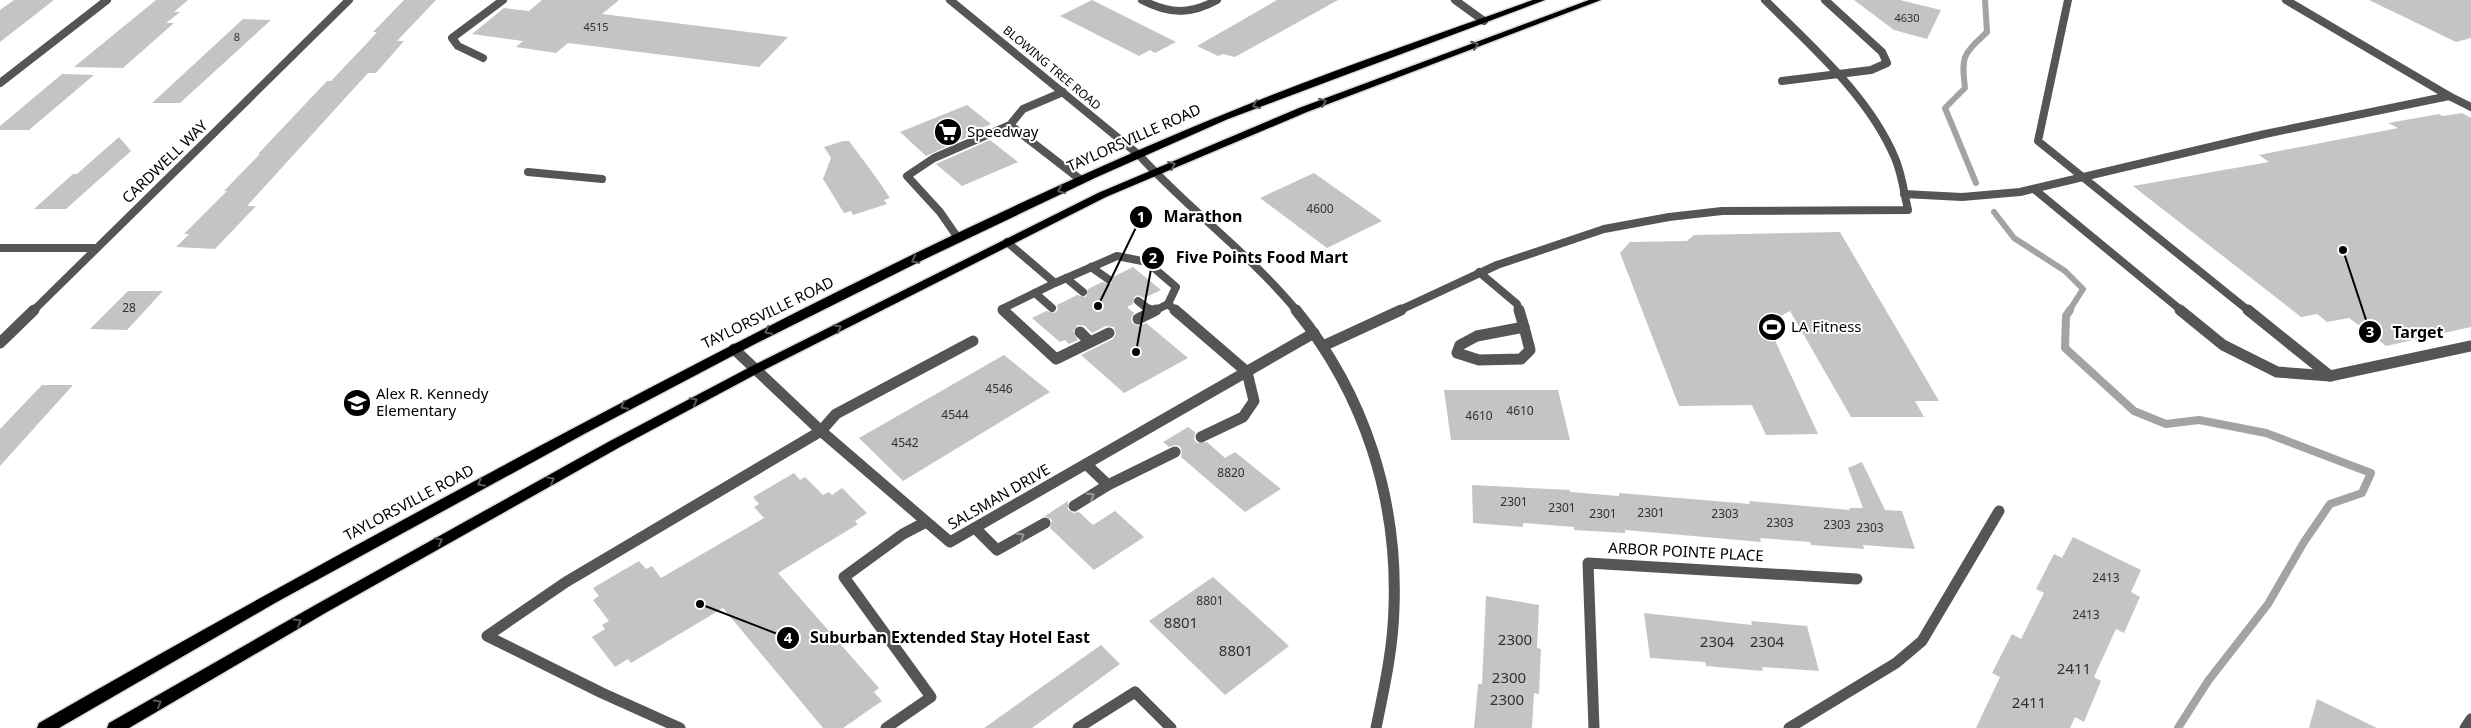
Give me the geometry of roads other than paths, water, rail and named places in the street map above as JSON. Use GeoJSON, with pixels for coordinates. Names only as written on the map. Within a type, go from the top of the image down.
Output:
{"type":"FeatureCollection","features":[{"type":"Feature","properties":{"kind":"main road","name":"TAYLORSVILLE ROAD"},"geometry":{"type":"LineString","coordinates":[[44,728],[402,526],[734,349],[958,238],[1081,180],[1282,95],[1541,0]]}},
{"type":"Feature","properties":{"kind":"main road"},"geometry":{"type":"LineString","coordinates":[[116,728],[429,547],[623,439],[756,369],[1007,242],[1154,172],[1381,80],[1597,0]]}},
{"type":"Feature","properties":{"kind":"street"},"geometry":{"type":"LineString","coordinates":[[0,83],[106,0]]}},
{"type":"Feature","properties":{"kind":"street","name":"CARDWELL WAY"},"geometry":{"type":"LineString","coordinates":[[0,343],[349,0]]}},
{"type":"Feature","properties":{"kind":"street"},"geometry":{"type":"LineString","coordinates":[[484,58],[458,46],[452,38],[503,0]]}},
{"type":"Feature","properties":{"kind":"street","name":"BLOWING TREE ROAD"},"geometry":{"type":"LineString","coordinates":[[950,0],[1139,155],[1154,172],[1277,288],[1314,333],[1350,390],[1362,416],[1384,479],[1393,543],[1394,618],[1382,702],[1376,728]]}},
{"type":"Feature","properties":{"kind":"street"},"geometry":{"type":"LineString","coordinates":[[1142,0],[1171,13],[1191,12],[1217,0]]}},
{"type":"Feature","properties":{"kind":"street"},"geometry":{"type":"LineString","coordinates":[[1455,0],[1484,21]]}},
{"type":"Feature","properties":{"kind":"street"},"geometry":{"type":"LineString","coordinates":[[1322,346],[1479,272],[1512,259],[1604,229],[1669,217],[1722,211],[1908,210],[1896,159],[1874,119],[1838,74],[1765,0]]}},
{"type":"Feature","properties":{"kind":"street"},"geometry":{"type":"LineString","coordinates":[[1782,81],[1871,70],[1887,63],[1882,52],[1825,0]]}},
{"type":"Feature","properties":{"kind":"street"},"geometry":{"type":"LineString","coordinates":[[2068,0],[2038,141],[2330,376]]}},
{"type":"Feature","properties":{"kind":"street"},"geometry":{"type":"LineString","coordinates":[[2286,0],[2471,107]]}},
{"type":"Feature","properties":{"kind":"street"},"geometry":{"type":"LineString","coordinates":[[958,238],[940,212],[907,176],[934,158],[1010,125],[1023,110],[1063,92]]}},
{"type":"Feature","properties":{"kind":"street"},"geometry":{"type":"LineString","coordinates":[[1904,194],[1952,198],[1983,198],[2034,189],[2265,134],[2449,96]]}},
{"type":"Feature","properties":{"kind":"street"},"geometry":{"type":"LineString","coordinates":[[1010,125],[1081,180]]}},
{"type":"Feature","properties":{"kind":"street"},"geometry":{"type":"LineString","coordinates":[[528,172],[602,179]]}},
{"type":"Feature","properties":{"kind":"street"},"geometry":{"type":"LineString","coordinates":[[2034,189],[2223,345],[2277,372],[2330,376],[2471,346]]}},
{"type":"Feature","properties":{"kind":"street"},"geometry":{"type":"LineString","coordinates":[[1007,242],[1055,283]]}},
{"type":"Feature","properties":{"kind":"street"},"geometry":{"type":"LineString","coordinates":[[0,248],[96,248]]}},
{"type":"Feature","properties":{"kind":"street"},"geometry":{"type":"LineString","coordinates":[[1108,333],[1056,359],[1002,309],[1117,256],[1147,262],[1176,287],[1168,304],[1138,319]]}},
{"type":"Feature","properties":{"kind":"street"},"geometry":{"type":"LineString","coordinates":[[1091,267],[1108,279]]}},
{"type":"Feature","properties":{"kind":"street"},"geometry":{"type":"LineString","coordinates":[[1479,272],[1517,304],[1524,327],[1530,350],[1521,359],[1475,360],[1463,357],[1457,352],[1460,345],[1477,336],[1524,327]]}},
{"type":"Feature","properties":{"kind":"street"},"geometry":{"type":"LineString","coordinates":[[1066,278],[1082,292]]}},
{"type":"Feature","properties":{"kind":"street"},"geometry":{"type":"LineString","coordinates":[[1035,293],[1052,308]]}},
{"type":"Feature","properties":{"kind":"street"},"geometry":{"type":"LineString","coordinates":[[1138,302],[1152,312]]}},
{"type":"Feature","properties":{"kind":"street"},"geometry":{"type":"LineString","coordinates":[[1168,304],[1247,372],[1254,401],[1242,418],[1201,437]]}},
{"type":"Feature","properties":{"kind":"street"},"geometry":{"type":"LineString","coordinates":[[1080,332],[1090,342]]}},
{"type":"Feature","properties":{"kind":"street","name":"SALSMAN DRIVE"},"geometry":{"type":"LineString","coordinates":[[734,349],[821,431],[950,542],[1314,333]]}},
{"type":"Feature","properties":{"kind":"street"},"geometry":{"type":"LineString","coordinates":[[680,728],[602,693],[487,636],[566,582],[821,431],[836,414],[974,341]]}},
{"type":"Feature","properties":{"kind":"street"},"geometry":{"type":"LineString","coordinates":[[1074,506],[1108,485],[1175,452]]}},
{"type":"Feature","properties":{"kind":"street"},"geometry":{"type":"LineString","coordinates":[[1086,464],[1108,485]]}},
{"type":"Feature","properties":{"kind":"street"},"geometry":{"type":"LineString","coordinates":[[1789,728],[1896,664],[1922,641],[1999,511]]}},
{"type":"Feature","properties":{"kind":"street"},"geometry":{"type":"LineString","coordinates":[[886,728],[931,697],[844,577],[903,534],[926,522]]}},
{"type":"Feature","properties":{"kind":"street"},"geometry":{"type":"LineString","coordinates":[[974,528],[997,550],[1045,523]]}},
{"type":"Feature","properties":{"kind":"street","name":"ARBOR POINTE PLACE"},"geometry":{"type":"LineString","coordinates":[[1594,728],[1588,563],[1857,579]]}},
{"type":"Feature","properties":{"kind":"street"},"geometry":{"type":"LineString","coordinates":[[1078,728],[1135,692],[1171,728]]}},
{"type":"Feature","properties":{"kind":"street"},"geometry":{"type":"LineString","coordinates":[[2465,728],[2471,719]]}},
{"type":"Feature","properties":{"kind":"waterway"},"geometry":{"type":"LineString","coordinates":[[1976,183],[1945,108],[1965,88],[1963,69],[1966,56],[1968,51],[1987,32],[1985,0]]}},
{"type":"Feature","properties":{"kind":"waterway"},"geometry":{"type":"LineString","coordinates":[[1994,212],[2014,238],[2065,271],[2083,289],[2069,311]]}},
{"type":"Feature","properties":{"kind":"waterway"},"geometry":{"type":"LineString","coordinates":[[2070,310],[2066,316],[2065,348],[2134,411],[2166,424],[2199,420],[2266,433],[2371,473],[2362,493],[2330,504],[2304,542],[2268,604],[2208,681],[2178,728]]}},
{"type":"Feature","properties":{"kind":"place","name":"Speedway"},"geometry":{"type":"Point","coordinates":[948,132]}},
{"type":"Feature","properties":{"kind":"place","name":"Target"},"geometry":{"type":"Point","coordinates":[2343,250]}},
{"type":"Feature","properties":{"kind":"place","name":"Marathon"},"geometry":{"type":"Point","coordinates":[1098,306]}},
{"type":"Feature","properties":{"kind":"place","name":"LA Fitness"},"geometry":{"type":"Point","coordinates":[1772,327]}},
{"type":"Feature","properties":{"kind":"place","name":"Five Points Food Mart"},"geometry":{"type":"Point","coordinates":[1136,352]}},
{"type":"Feature","properties":{"kind":"place","name":"Alex R. Kennedy Elementary"},"geometry":{"type":"Point","coordinates":[357,403]}},
{"type":"Feature","properties":{"kind":"place","name":"Suburban Extended Stay Hotel East"},"geometry":{"type":"Point","coordinates":[700,604]}}]}
